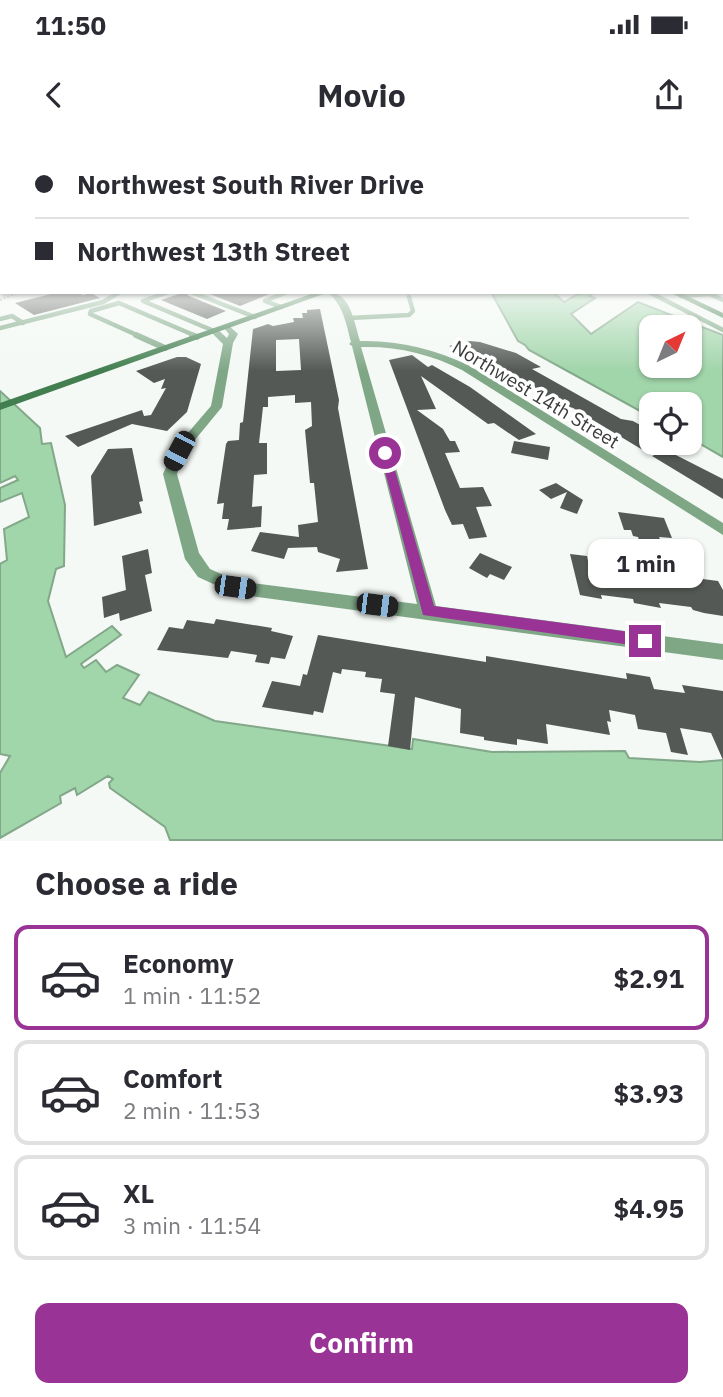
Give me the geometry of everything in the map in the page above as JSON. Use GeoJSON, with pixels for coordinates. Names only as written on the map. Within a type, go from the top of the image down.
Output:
{"type":"FeatureCollection","features":[{"type":"Feature","properties":{"kind":"main road"},"geometry":{"type":"LineString","coordinates":[[0,407],[197,337],[223,334],[255,317],[285,306]]}},
{"type":"Feature","properties":{"kind":"main road"},"geometry":{"type":"LineString","coordinates":[[701,306],[723,316]]}},
{"type":"Feature","properties":{"kind":"street"},"geometry":{"type":"LineString","coordinates":[[344,306],[428,611]]}},
{"type":"Feature","properties":{"kind":"street"},"geometry":{"type":"LineString","coordinates":[[223,334],[216,407],[179,451],[170,474],[186,542],[197,565],[215,580],[235,587],[723,652]]}},
{"type":"Feature","properties":{"kind":"street","name":"Northwest 14th Street"},"geometry":{"type":"LineString","coordinates":[[354,344],[388,343],[410,346],[466,368],[723,530]]}},
{"type":"Feature","properties":{"kind":"lane"},"geometry":{"type":"LineString","coordinates":[[0,328],[89,306]]}},
{"type":"Feature","properties":{"kind":"lane"},"geometry":{"type":"LineString","coordinates":[[110,306],[91,311],[90,314],[165,348]]}},
{"type":"Feature","properties":{"kind":"lane"},"geometry":{"type":"LineString","coordinates":[[125,306],[197,337]]}},
{"type":"Feature","properties":{"kind":"lane"},"geometry":{"type":"LineString","coordinates":[[154,306],[223,334]]}},
{"type":"Feature","properties":{"kind":"lane"},"geometry":{"type":"LineString","coordinates":[[226,306],[255,317]]}},
{"type":"Feature","properties":{"kind":"lane"},"geometry":{"type":"LineString","coordinates":[[349,318],[409,315],[413,311],[411,306]]}},
{"type":"Feature","properties":{"kind":"lane"},"geometry":{"type":"LineString","coordinates":[[676,306],[723,330]]}},
{"type":"Feature","properties":{"kind":"lane"},"geometry":{"type":"LineString","coordinates":[[0,319],[12,316],[23,323]]}},
{"type":"Feature","properties":{"kind":"path"},"geometry":{"type":"LineString","coordinates":[[702,329],[705,326]]}},
{"type":"Feature","properties":{"kind":"shaded area"},"geometry":{"type":"Polygon","coordinates":[[[499,306],[583,306],[571,314],[591,334],[633,306],[648,306],[671,315],[639,315],[639,378],[702,378],[702,327],[723,335],[723,457],[702,445],[702,392],[639,392],[639,410],[529,350],[518,341],[499,306]]]}},
{"type":"Feature","properties":{"kind":"shaded area"},"geometry":{"type":"Polygon","coordinates":[[[0,391],[40,428],[42,444],[51,443],[65,505],[64,566],[56,569],[48,601],[66,657],[112,626],[121,635],[81,664],[84,668],[96,660],[106,672],[117,665],[139,675],[123,698],[140,705],[149,692],[215,721],[412,749],[413,739],[492,752],[625,751],[629,758],[700,762],[723,760],[723,840],[170,840],[165,827],[110,788],[109,783],[113,779],[108,776],[77,795],[75,788],[60,796],[61,803],[0,838],[0,773],[10,756],[0,754],[0,564],[7,560],[4,529],[29,517],[22,493],[0,502],[0,488],[18,480],[15,476],[0,483],[0,391]]]}},
{"type":"Feature","properties":{"kind":"building"},"geometry":{"type":"Polygon","coordinates":[[[19,306],[70,306],[34,315],[19,306]]]}},
{"type":"Feature","properties":{"kind":"building"},"geometry":{"type":"Polygon","coordinates":[[[175,306],[213,306],[226,311],[207,319],[175,306]]]}},
{"type":"Feature","properties":{"kind":"building"},"geometry":{"type":"Polygon","coordinates":[[[320,309],[339,400],[338,408],[368,569],[336,572],[340,559],[318,552],[317,547],[288,548],[284,559],[251,551],[260,532],[299,537],[298,525],[318,522],[314,483],[310,483],[305,430],[312,426],[311,402],[295,403],[295,395],[268,397],[268,407],[263,407],[259,443],[267,443],[267,474],[254,475],[252,507],[262,506],[261,527],[227,530],[229,519],[222,519],[224,503],[217,504],[226,444],[228,441],[239,440],[240,423],[243,422],[253,329],[268,324],[273,326],[294,322],[293,318],[303,318],[302,313],[307,313],[307,310],[320,309]],[[299,339],[276,340],[276,371],[301,370],[299,339]]]}},
{"type":"Feature","properties":{"kind":"building"},"geometry":{"type":"Polygon","coordinates":[[[470,341],[480,342],[516,353],[541,367],[532,369],[621,419],[639,424],[639,448],[573,408],[557,403],[491,365],[495,364],[449,346],[470,341]]]}},
{"type":"Feature","properties":{"kind":"building"},"geometry":{"type":"Polygon","coordinates":[[[412,355],[428,367],[432,365],[470,387],[536,434],[519,440],[494,423],[488,424],[421,376],[436,409],[417,410],[443,429],[450,441],[455,441],[460,452],[445,453],[460,488],[483,487],[492,506],[476,507],[487,537],[469,539],[463,524],[452,525],[445,510],[389,360],[412,355]]]}},
{"type":"Feature","properties":{"kind":"building"},"geometry":{"type":"Polygon","coordinates":[[[177,357],[186,357],[201,364],[187,412],[167,431],[132,424],[78,447],[65,436],[142,410],[144,416],[151,415],[166,388],[161,389],[165,379],[154,383],[136,371],[177,357]]]}},
{"type":"Feature","properties":{"kind":"building"},"geometry":{"type":"Polygon","coordinates":[[[514,441],[550,447],[548,460],[511,453],[514,441]]]}},
{"type":"Feature","properties":{"kind":"building"},"geometry":{"type":"Polygon","coordinates":[[[132,448],[143,501],[139,502],[142,513],[94,526],[91,476],[108,449],[132,448]]]}},
{"type":"Feature","properties":{"kind":"building"},"geometry":{"type":"Polygon","coordinates":[[[676,455],[723,479],[723,499],[652,456],[676,455]]]}},
{"type":"Feature","properties":{"kind":"building"},"geometry":{"type":"Polygon","coordinates":[[[556,483],[583,500],[577,514],[560,508],[567,492],[551,499],[539,490],[556,483]]]}},
{"type":"Feature","properties":{"kind":"building"},"geometry":{"type":"Polygon","coordinates":[[[618,512],[664,518],[672,538],[658,539],[672,575],[718,581],[723,590],[723,616],[693,610],[691,607],[659,603],[661,608],[634,603],[633,599],[601,595],[602,599],[580,595],[570,554],[587,556],[591,576],[628,581],[626,575],[652,578],[638,537],[633,536],[631,530],[624,530],[618,512]]]}},
{"type":"Feature","properties":{"kind":"building"},"geometry":{"type":"Polygon","coordinates":[[[148,549],[152,573],[145,575],[152,611],[120,621],[119,613],[104,618],[102,597],[126,590],[122,556],[148,549]]]}},
{"type":"Feature","properties":{"kind":"building"},"geometry":{"type":"Polygon","coordinates":[[[480,553],[512,567],[504,580],[490,574],[487,578],[469,568],[480,553]]]}},
{"type":"Feature","properties":{"kind":"building"},"geometry":{"type":"Polygon","coordinates":[[[216,619],[272,628],[271,631],[293,636],[285,659],[271,657],[269,664],[255,662],[257,655],[231,651],[228,658],[157,650],[169,627],[183,629],[187,620],[214,624],[216,619]]]}},
{"type":"Feature","properties":{"kind":"building"},"geometry":{"type":"Polygon","coordinates":[[[318,635],[486,662],[486,656],[627,679],[626,673],[650,677],[654,689],[685,693],[682,685],[723,691],[723,760],[711,733],[680,728],[688,755],[671,752],[666,733],[638,729],[635,715],[609,710],[611,722],[607,721],[610,735],[546,724],[548,744],[517,739],[517,745],[484,740],[484,737],[460,733],[461,709],[415,697],[410,750],[388,746],[395,694],[380,692],[382,679],[365,677],[366,672],[342,669],[341,674],[333,672],[323,713],[314,711],[313,715],[262,707],[272,681],[300,686],[303,674],[307,675],[318,635]]]}},
{"type":"Feature","properties":{"kind":"route"},"geometry":{"type":"LineString","coordinates":[[385,453],[428,611],[645,641]]}}]}
